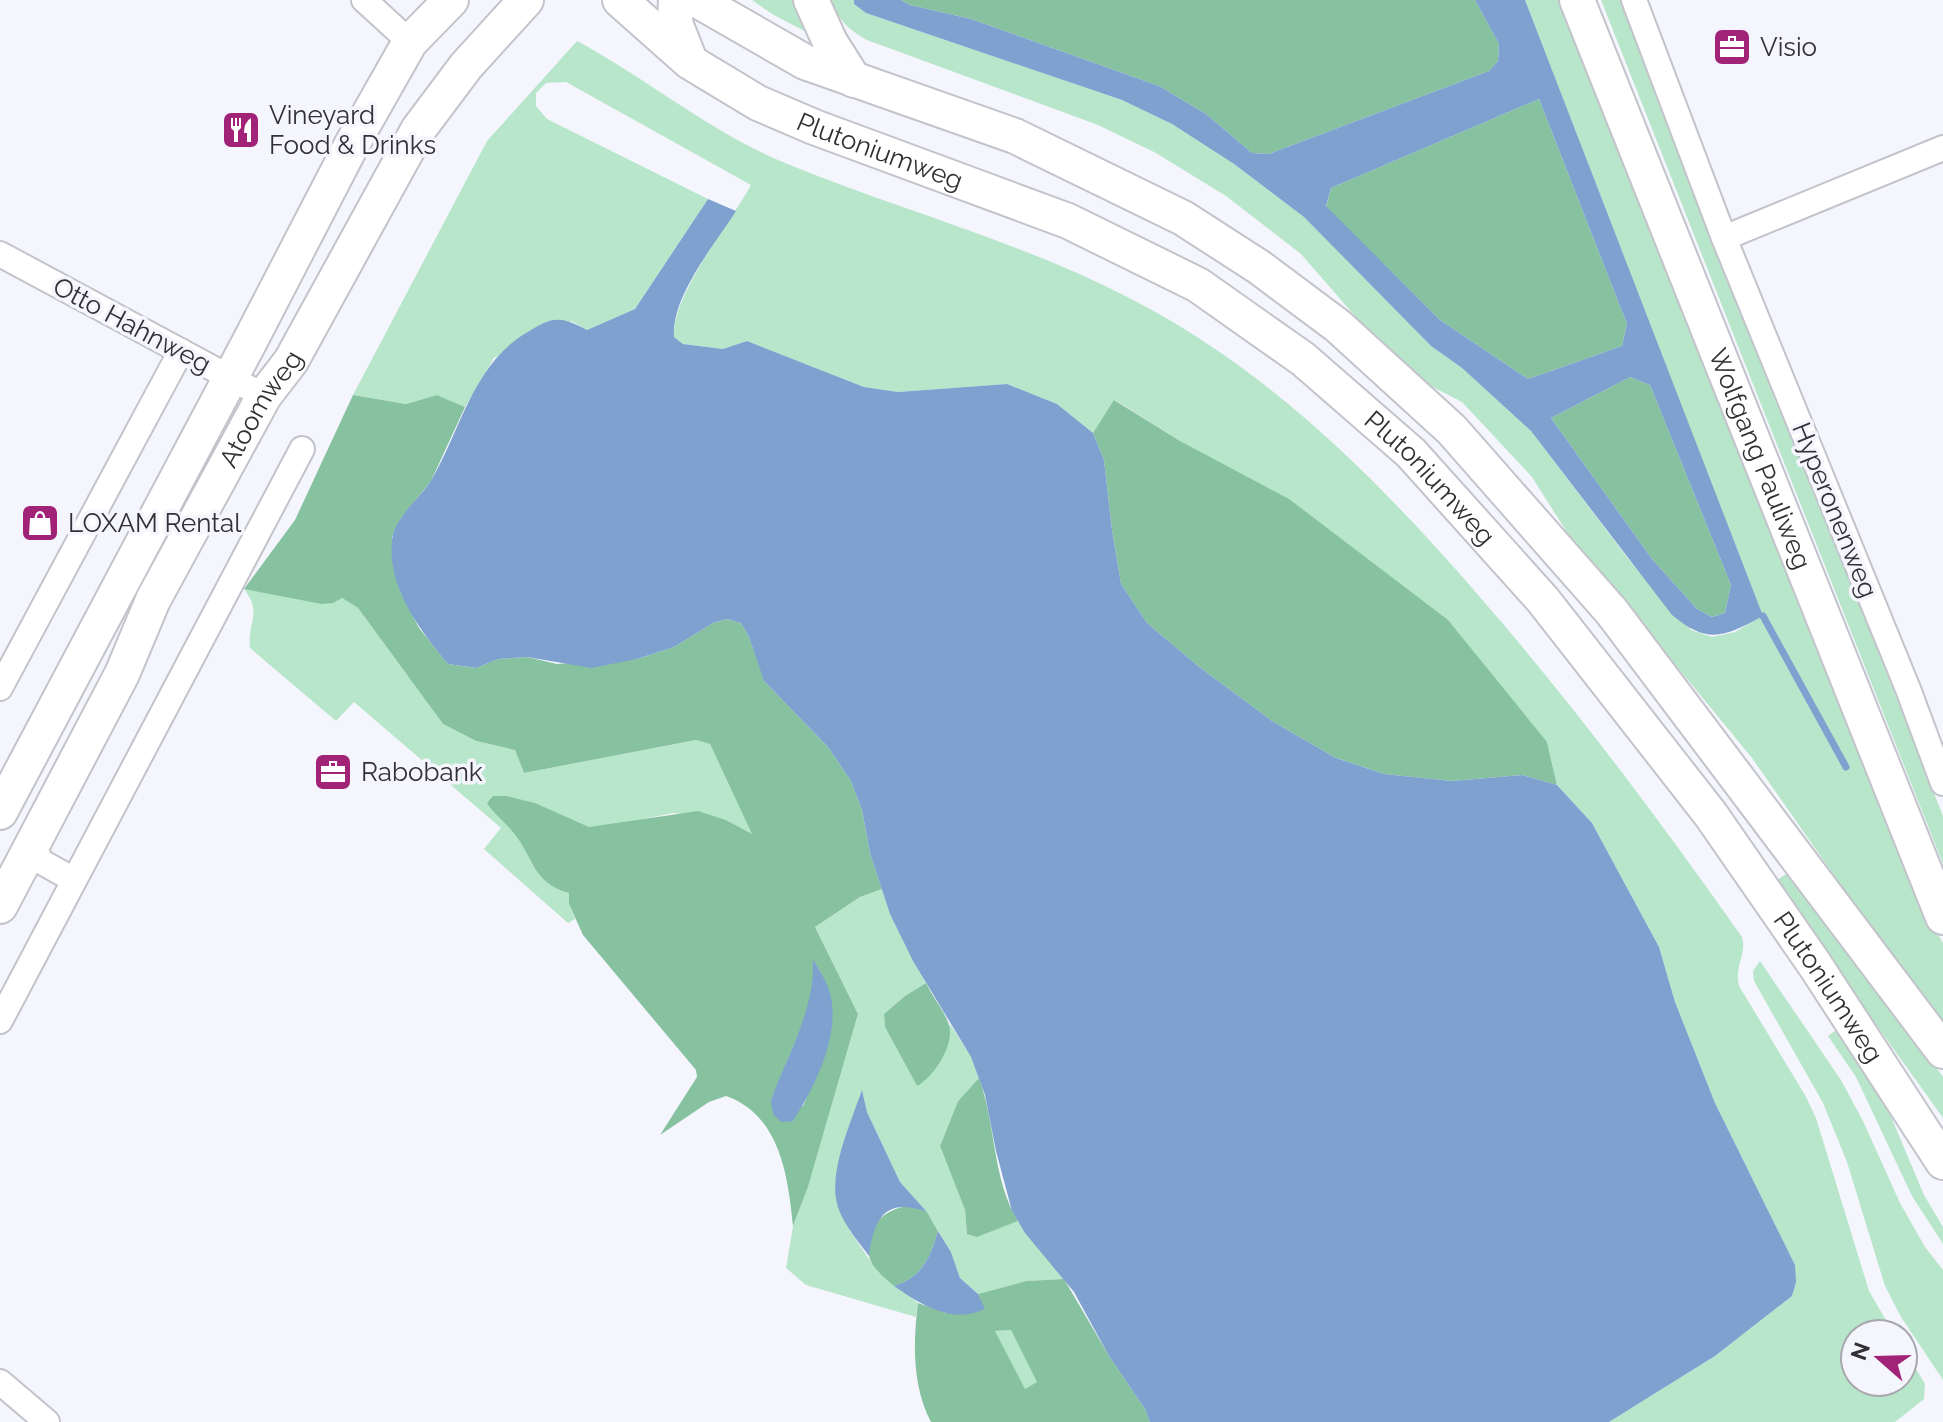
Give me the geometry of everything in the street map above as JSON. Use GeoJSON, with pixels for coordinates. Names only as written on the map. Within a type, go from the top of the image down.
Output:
{"type":"FeatureCollection","features":[{"type":"Feature","properties":{"kind":"main road","name":"Atoomweg"},"geometry":{"type":"LineString","coordinates":[[0,812],[351,146],[410,42],[451,0]]}},
{"type":"Feature","properties":{"kind":"main road","name":"Atoomweg"},"geometry":{"type":"LineString","coordinates":[[0,906],[122,674],[153,600],[264,396],[291,361],[418,130],[466,66],[526,0]]}},
{"type":"Feature","properties":{"kind":"main road","name":"Plutoniumweg"},"geometry":{"type":"LineString","coordinates":[[620,0],[690,62],[758,103],[814,127],[1068,221],[1198,285],[1303,359],[1411,453],[1543,600],[1711,815],[1808,955],[1943,1162]]}},
{"type":"Feature","properties":{"kind":"main road"},"geometry":{"type":"LineString","coordinates":[[676,0],[675,23],[690,62]]}},
{"type":"Feature","properties":{"kind":"main road","name":"Plutoniumweg"},"geometry":{"type":"LineString","coordinates":[[697,0],[732,13],[805,62],[1015,136],[1183,218],[1259,267],[1338,326],[1452,430],[1612,612],[1943,1051]]}},
{"type":"Feature","properties":{"kind":"main road"},"geometry":{"type":"LineString","coordinates":[[811,0],[830,42],[854,80]]}},
{"type":"Feature","properties":{"kind":"main road","name":"Wolfgang Pauliweg"},"geometry":{"type":"LineString","coordinates":[[1577,0],[1943,917]]}},
{"type":"Feature","properties":{"kind":"main road","name":"Wolfgang Pauliweg"},"geometry":{"type":"LineString","coordinates":[[1595,0],[1798,526],[1943,882]]}},
{"type":"Feature","properties":{"kind":"main road"},"geometry":{"type":"LineString","coordinates":[[0,823],[34,842]]}},
{"type":"Feature","properties":{"kind":"street"},"geometry":{"type":"LineString","coordinates":[[364,0],[410,42]]}},
{"type":"Feature","properties":{"kind":"street","name":"Hyperonenweg"},"geometry":{"type":"LineString","coordinates":[[1634,0],[1724,238],[1902,674],[1943,783]]}},
{"type":"Feature","properties":{"kind":"street"},"geometry":{"type":"LineString","coordinates":[[1724,238],[1943,148]]}},
{"type":"Feature","properties":{"kind":"street","name":"Otto Hahnweg"},"geometry":{"type":"LineString","coordinates":[[0,254],[264,396]]}},
{"type":"Feature","properties":{"kind":"street"},"geometry":{"type":"LineString","coordinates":[[0,688],[181,351]]}},
{"type":"Feature","properties":{"kind":"street"},"geometry":{"type":"LineString","coordinates":[[0,1021],[302,449]]}},
{"type":"Feature","properties":{"kind":"street"},"geometry":{"type":"LineString","coordinates":[[34,842],[40,861],[74,880]]}},
{"type":"Feature","properties":{"kind":"street"},"geometry":{"type":"LineString","coordinates":[[0,1382],[47,1422]]}},
{"type":"Feature","properties":{"kind":"green space"},"geometry":{"type":"Polygon","coordinates":[[[752,0],[796,0],[814,36],[772,14],[752,0]]]}},
{"type":"Feature","properties":{"kind":"green space"},"geometry":{"type":"Polygon","coordinates":[[[831,0],[854,0],[854,4],[866,13],[1122,100],[1172,124],[1234,164],[1304,217],[1431,346],[1462,368],[1531,431],[1629,560],[1691,630],[1712,637],[1735,632],[1762,616],[1525,0],[1564,0],[1918,901],[1943,943],[1943,1031],[1752,758],[1568,534],[1532,477],[1462,402],[1425,383],[1376,340],[1301,254],[1226,196],[1156,153],[1098,125],[867,40],[845,24],[831,0]]]}},
{"type":"Feature","properties":{"kind":"green space"},"geometry":{"type":"Polygon","coordinates":[[[901,0],[1475,0],[1499,44],[1498,61],[1489,71],[1269,154],[1252,153],[1206,114],[1159,86],[971,19],[910,5],[901,0]]]}},
{"type":"Feature","properties":{"kind":"green space"},"geometry":{"type":"Polygon","coordinates":[[[1601,0],[1621,0],[1943,816],[1943,864],[1601,0]]]}},
{"type":"Feature","properties":{"kind":"green space"},"geometry":{"type":"Polygon","coordinates":[[[577,41],[757,150],[831,181],[1061,266],[1150,309],[1242,368],[1327,438],[1405,514],[1514,637],[1582,720],[1742,937],[1739,986],[1816,1118],[1869,1291],[1885,1318],[1839,1318],[1839,1398],[1919,1398],[1919,1374],[1925,1384],[1924,1399],[1895,1422],[1609,1422],[1715,1356],[1792,1296],[1795,1265],[1715,1103],[1675,1002],[1659,947],[1592,823],[1557,785],[1547,742],[1180,441],[1115,400],[1093,433],[1057,404],[1007,384],[898,392],[864,387],[747,341],[723,349],[683,344],[674,337],[682,301],[751,185],[566,82],[546,83],[536,93],[536,106],[547,119],[708,199],[635,309],[587,330],[571,321],[494,358],[465,407],[437,395],[406,404],[353,395],[487,141],[577,41]]]}},
{"type":"Feature","properties":{"kind":"green space"},"geometry":{"type":"Polygon","coordinates":[[[1539,99],[1627,324],[1622,346],[1528,379],[1440,320],[1326,207],[1331,188],[1539,99]]]}},
{"type":"Feature","properties":{"kind":"green space"},"geometry":{"type":"Polygon","coordinates":[[[1630,377],[1650,385],[1731,585],[1725,613],[1712,617],[1697,609],[1652,559],[1551,418],[1630,377]]]}},
{"type":"Feature","properties":{"kind":"green space"},"geometry":{"type":"Polygon","coordinates":[[[353,395],[406,404],[437,395],[465,407],[431,481],[401,518],[392,537],[400,591],[419,628],[448,664],[476,668],[498,659],[527,657],[557,664],[637,659],[674,647],[713,623],[727,619],[741,623],[765,682],[828,747],[851,781],[862,810],[870,853],[882,889],[860,897],[815,927],[858,1014],[808,1187],[793,1226],[788,1187],[778,1149],[759,1117],[744,1105],[726,1096],[709,1102],[660,1135],[697,1077],[696,1070],[583,935],[569,904],[569,893],[547,883],[540,876],[519,840],[487,803],[493,796],[506,796],[535,803],[589,827],[698,811],[726,820],[752,834],[710,744],[696,740],[524,773],[515,750],[476,741],[443,724],[358,608],[342,598],[322,604],[244,589],[295,520],[353,395]],[[814,961],[814,983],[808,1011],[771,1100],[803,1106],[830,1034],[829,999],[814,961]]]}},
{"type":"Feature","properties":{"kind":"green space"},"geometry":{"type":"Polygon","coordinates":[[[1114,400],[1180,441],[1289,499],[1448,620],[1547,742],[1557,785],[1522,775],[1452,781],[1384,774],[1336,758],[1272,721],[1147,623],[1121,584],[1104,460],[1093,433],[1114,400]]]}},
{"type":"Feature","properties":{"kind":"green space"},"geometry":{"type":"Polygon","coordinates":[[[244,589],[342,598],[358,608],[443,724],[476,741],[515,750],[524,773],[696,740],[710,744],[753,835],[726,820],[674,813],[589,827],[564,817],[487,803],[514,832],[541,877],[557,889],[569,893],[569,904],[575,919],[568,923],[484,849],[501,828],[354,702],[336,721],[250,648],[253,605],[244,589]]]}},
{"type":"Feature","properties":{"kind":"green space"},"geometry":{"type":"Polygon","coordinates":[[[1792,870],[1943,1077],[1943,1118],[1774,882],[1792,870]]]}},
{"type":"Feature","properties":{"kind":"green space"},"geometry":{"type":"Polygon","coordinates":[[[882,889],[890,914],[926,983],[884,1014],[885,1027],[917,1086],[947,1043],[950,1024],[971,1057],[979,1078],[958,1101],[940,1146],[965,1210],[967,1233],[977,1236],[1018,1221],[1064,1279],[1026,1281],[978,1294],[960,1278],[951,1252],[927,1212],[900,1182],[867,1112],[862,1091],[840,1157],[850,1231],[878,1272],[918,1303],[916,1317],[806,1285],[786,1268],[793,1226],[808,1187],[858,1014],[815,927],[860,897],[882,889]]]}},
{"type":"Feature","properties":{"kind":"green space"},"geometry":{"type":"Polygon","coordinates":[[[1760,961],[1841,1080],[1900,1203],[1925,1247],[1943,1270],[1943,1380],[1919,1344],[1919,1318],[1902,1318],[1885,1286],[1847,1162],[1823,1103],[1754,981],[1753,971],[1760,961]]]}},
{"type":"Feature","properties":{"kind":"green space"},"geometry":{"type":"Polygon","coordinates":[[[926,983],[950,1030],[947,1049],[937,1067],[917,1086],[885,1027],[884,1014],[926,983]]]}},
{"type":"Feature","properties":{"kind":"green space"},"geometry":{"type":"Polygon","coordinates":[[[1839,1028],[1868,1068],[1924,1195],[1943,1227],[1943,1244],[1912,1196],[1856,1077],[1828,1036],[1839,1028]]]}},
{"type":"Feature","properties":{"kind":"green space"},"geometry":{"type":"Polygon","coordinates":[[[979,1078],[1003,1187],[1018,1221],[977,1237],[967,1234],[965,1210],[940,1146],[958,1101],[979,1078]]]}},
{"type":"Feature","properties":{"kind":"green space"},"geometry":{"type":"Polygon","coordinates":[[[910,1206],[927,1212],[938,1231],[924,1265],[912,1277],[894,1286],[870,1260],[870,1236],[885,1215],[910,1206]]]}},
{"type":"Feature","properties":{"kind":"green space"},"geometry":{"type":"Polygon","coordinates":[[[1064,1279],[1109,1356],[1145,1409],[1150,1422],[931,1422],[917,1379],[915,1333],[918,1303],[946,1313],[984,1309],[978,1294],[1026,1281],[1064,1279]],[[1011,1330],[995,1331],[1025,1389],[1037,1382],[1011,1330]]]}},
{"type":"Feature","properties":{"kind":"green space"},"geometry":{"type":"Polygon","coordinates":[[[1011,1330],[1038,1383],[1024,1390],[995,1331],[1011,1330]]]}},
{"type":"Feature","properties":{"kind":"water"},"geometry":{"type":"Polygon","coordinates":[[[854,0],[901,0],[910,5],[971,19],[1159,86],[1206,114],[1252,153],[1269,154],[1489,71],[1498,61],[1499,44],[1475,0],[1525,0],[1763,616],[1716,635],[1696,631],[1672,615],[1531,431],[1462,368],[1431,346],[1304,217],[1234,164],[1172,124],[1122,100],[866,13],[854,4],[854,0]],[[1539,99],[1331,188],[1326,206],[1440,320],[1528,379],[1622,346],[1627,324],[1539,99]],[[1630,377],[1551,418],[1652,559],[1697,609],[1712,617],[1725,613],[1731,585],[1650,385],[1630,377]]]}},
{"type":"Feature","properties":{"kind":"water"},"geometry":{"type":"Polygon","coordinates":[[[708,199],[736,211],[696,271],[679,305],[674,337],[683,344],[723,349],[747,341],[864,387],[898,392],[1007,384],[1057,404],[1093,433],[1104,460],[1121,584],[1147,623],[1198,666],[1272,721],[1336,758],[1384,774],[1452,781],[1522,775],[1557,785],[1592,823],[1659,947],[1675,1002],[1715,1103],[1795,1265],[1796,1282],[1792,1296],[1715,1356],[1609,1422],[1150,1422],[1074,1292],[1025,1233],[1012,1211],[985,1095],[971,1057],[913,961],[890,914],[851,781],[828,747],[764,681],[741,623],[727,619],[713,623],[674,647],[637,659],[591,668],[527,657],[498,659],[476,668],[448,664],[417,622],[400,591],[392,558],[394,531],[432,479],[470,399],[493,362],[508,346],[549,321],[562,320],[587,330],[635,309],[708,199]]]}},
{"type":"Feature","properties":{"kind":"water"},"geometry":{"type":"Polygon","coordinates":[[[813,959],[828,987],[832,1003],[830,1039],[818,1075],[793,1121],[781,1122],[773,1114],[771,1100],[805,1014],[813,959]]]}},
{"type":"Feature","properties":{"kind":"water"},"geometry":{"type":"Polygon","coordinates":[[[862,1090],[867,1112],[900,1182],[927,1212],[901,1207],[884,1214],[874,1231],[869,1256],[844,1220],[835,1194],[842,1148],[862,1090]]]}},
{"type":"Feature","properties":{"kind":"water"},"geometry":{"type":"Polygon","coordinates":[[[938,1231],[951,1252],[960,1278],[978,1294],[985,1309],[961,1315],[949,1314],[926,1305],[894,1286],[912,1277],[924,1265],[938,1231]]]}},
{"type":"Feature","properties":{"kind":"waterway"},"geometry":{"type":"LineString","coordinates":[[1763,616],[1846,767]]}},
{"type":"Feature","properties":{"kind":"place","name":"Visio"},"geometry":{"type":"Point","coordinates":[1732,47]}},
{"type":"Feature","properties":{"kind":"place","name":"Vineyard Food & Drinks"},"geometry":{"type":"Point","coordinates":[241,130]}},
{"type":"Feature","properties":{"kind":"place","name":"LOXAM Rental"},"geometry":{"type":"Point","coordinates":[40,523]}},
{"type":"Feature","properties":{"kind":"place","name":"Rabobank"},"geometry":{"type":"Point","coordinates":[333,772]}}]}
